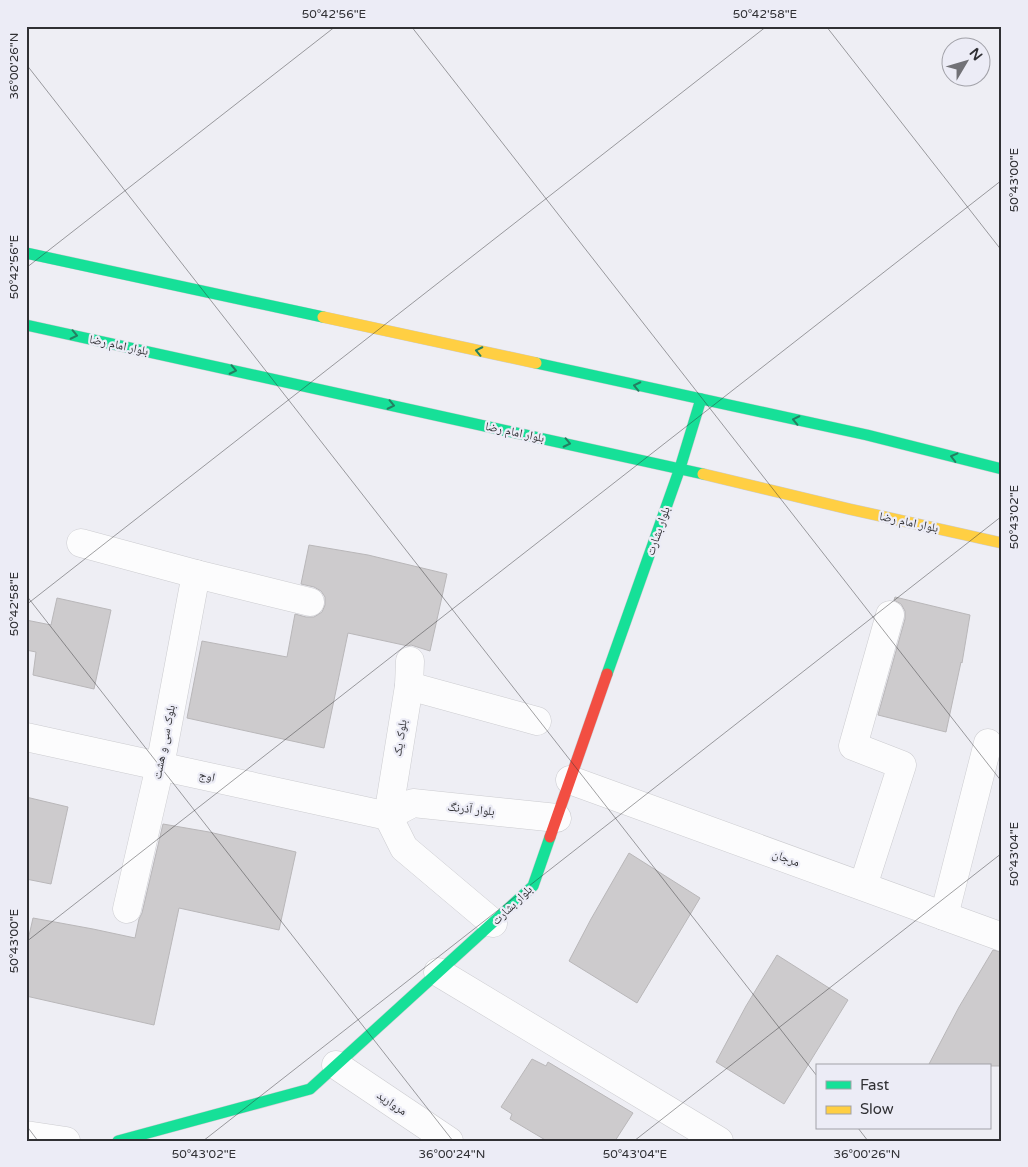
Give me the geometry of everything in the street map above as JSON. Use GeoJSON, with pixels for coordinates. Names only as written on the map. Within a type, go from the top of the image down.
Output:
{"type":"FeatureCollection","features":[{"type":"Feature","properties":{"kind":"street"},"geometry":{"type":"LineString","coordinates":[[26,253],[867,435],[1002,469]]}},
{"type":"Feature","properties":{"kind":"street","name":"بلوار امام رضا"},"geometry":{"type":"LineString","coordinates":[[26,325],[680,468],[849,509],[1002,543]]}},
{"type":"Feature","properties":{"kind":"street","name":"بلوار بشارت"},"geometry":{"type":"LineString","coordinates":[[118,1141],[310,1089],[533,886],[680,468],[701,399]]}},
{"type":"Feature","properties":{"kind":"street"},"geometry":{"type":"LineString","coordinates":[[81,543],[310,602]]}},
{"type":"Feature","properties":{"kind":"street","name":"بلوک سی و هشت"},"geometry":{"type":"LineString","coordinates":[[127,909],[160,766],[196,574]]}},
{"type":"Feature","properties":{"kind":"street"},"geometry":{"type":"LineString","coordinates":[[863,886],[902,765],[853,746],[890,615]]}},
{"type":"Feature","properties":{"kind":"street","name":"بلوک یک"},"geometry":{"type":"LineString","coordinates":[[388,816],[410,673],[537,721]]}},
{"type":"Feature","properties":{"kind":"street","name":"اوج"},"geometry":{"type":"LineString","coordinates":[[26,738],[388,816]]}},
{"type":"Feature","properties":{"kind":"street"},"geometry":{"type":"LineString","coordinates":[[944,916],[988,743]]}},
{"type":"Feature","properties":{"kind":"street","name":"مرجان"},"geometry":{"type":"LineString","coordinates":[[570,780],[1002,936]]}},
{"type":"Feature","properties":{"kind":"street","name":"بلوار آذرنگ"},"geometry":{"type":"LineString","coordinates":[[388,816],[413,803],[557,818]]}},
{"type":"Feature","properties":{"kind":"street"},"geometry":{"type":"LineString","coordinates":[[388,816],[404,848],[493,923]]}},
{"type":"Feature","properties":{"kind":"street"},"geometry":{"type":"LineString","coordinates":[[438,972],[719,1141]]}},
{"type":"Feature","properties":{"kind":"street","name":"مروارید"},"geometry":{"type":"LineString","coordinates":[[336,1065],[449,1141]]}},
{"type":"Feature","properties":{"kind":"street"},"geometry":{"type":"LineString","coordinates":[[26,1135],[66,1141]]}},
{"type":"Feature","properties":{"kind":"building"},"geometry":{"type":"Polygon","coordinates":[[[309,545],[368,555],[447,574],[430,651],[411,645],[408,646],[348,633],[324,748],[187,718],[202,641],[287,657],[295,614],[314,617],[322,612],[325,605],[325,597],[321,591],[301,584],[309,545]]]}},
{"type":"Feature","properties":{"kind":"building"},"geometry":{"type":"Polygon","coordinates":[[[895,597],[970,615],[962,663],[946,732],[878,715],[905,619],[905,611],[901,604],[894,600],[895,597]]]}},
{"type":"Feature","properties":{"kind":"building"},"geometry":{"type":"Polygon","coordinates":[[[57,598],[111,610],[94,689],[33,675],[36,652],[26,650],[26,620],[51,625],[57,598]]]}},
{"type":"Feature","properties":{"kind":"building"},"geometry":{"type":"Polygon","coordinates":[[[26,797],[68,807],[51,884],[26,879],[26,797]]]}},
{"type":"Feature","properties":{"kind":"building"},"geometry":{"type":"Polygon","coordinates":[[[163,824],[209,832],[296,852],[279,930],[179,908],[154,1025],[26,996],[26,949],[33,918],[135,938],[163,824]]]}},
{"type":"Feature","properties":{"kind":"building"},"geometry":{"type":"Polygon","coordinates":[[[629,853],[700,898],[637,1003],[569,961],[629,853]]]}},
{"type":"Feature","properties":{"kind":"building"},"geometry":{"type":"Polygon","coordinates":[[[993,950],[1002,952],[1002,1066],[990,1066],[990,1064],[929,1064],[959,1007],[993,950]]]}},
{"type":"Feature","properties":{"kind":"building"},"geometry":{"type":"Polygon","coordinates":[[[777,955],[848,1000],[784,1104],[716,1062],[746,1006],[777,955]]]}},
{"type":"Feature","properties":{"kind":"building"},"geometry":{"type":"Polygon","coordinates":[[[532,1059],[546,1066],[548,1062],[633,1113],[615,1141],[547,1141],[510,1119],[512,1114],[501,1107],[532,1059]]]}},
{"type":"Feature","properties":{"kind":"traffic: fast"},"geometry":{"type":"LineString","coordinates":[[26,253],[323,317]]}},
{"type":"Feature","properties":{"kind":"traffic: fast"},"geometry":{"type":"LineString","coordinates":[[26,325],[703,474]]}},
{"type":"Feature","properties":{"kind":"traffic: fast"},"geometry":{"type":"LineString","coordinates":[[536,363],[867,435],[1002,469]]}},
{"type":"Feature","properties":{"kind":"traffic: fast"},"geometry":{"type":"LineString","coordinates":[[607,674],[680,468],[701,399]]}},
{"type":"Feature","properties":{"kind":"traffic: fast"},"geometry":{"type":"LineString","coordinates":[[118,1141],[310,1089],[533,886],[550,837]]}},
{"type":"Feature","properties":{"kind":"traffic: slow"},"geometry":{"type":"LineString","coordinates":[[323,317],[536,363]]}},
{"type":"Feature","properties":{"kind":"traffic: slow"},"geometry":{"type":"LineString","coordinates":[[703,474],[1002,543]]}},
{"type":"Feature","properties":{"kind":"traffic: jam"},"geometry":{"type":"LineString","coordinates":[[550,837],[607,674]]}}]}
